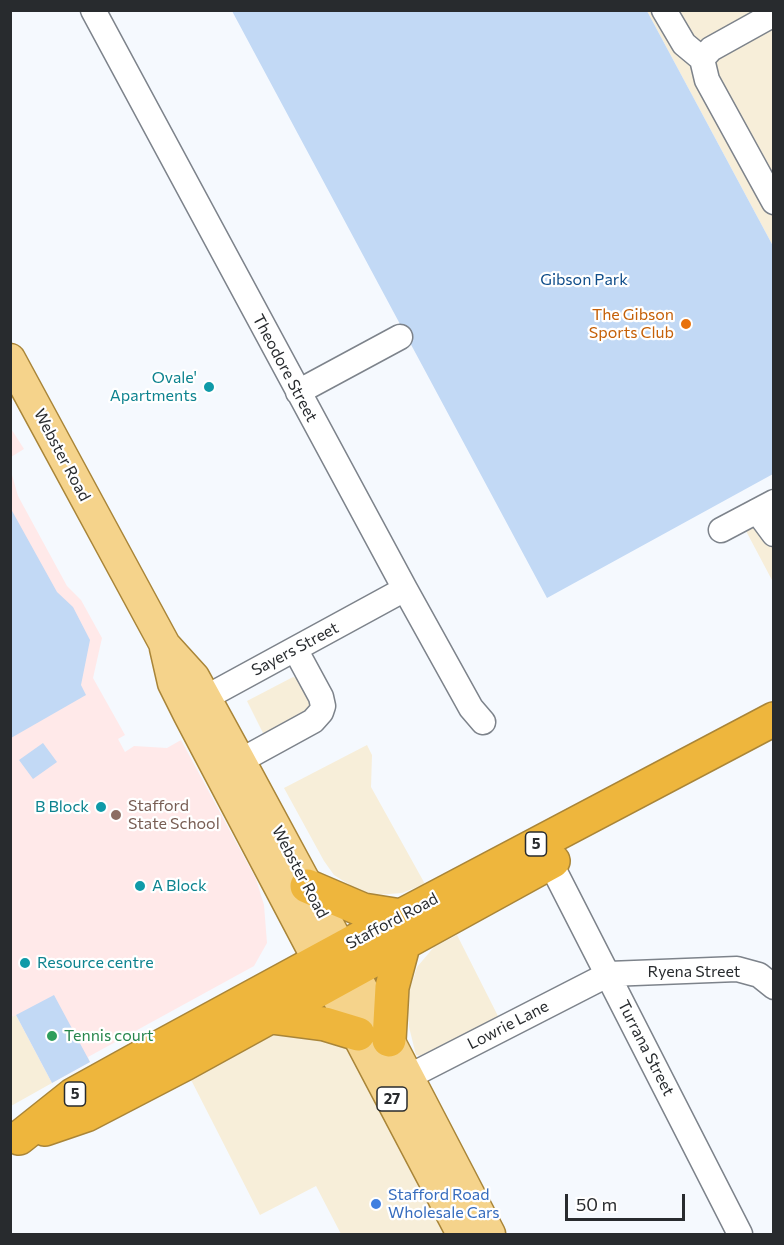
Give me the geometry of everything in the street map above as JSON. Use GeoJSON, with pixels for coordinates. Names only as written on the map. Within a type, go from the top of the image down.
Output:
{"type":"FeatureCollection","features":[{"type":"Feature","properties":{"kind":"highway","name":"Stafford Road"},"geometry":{"type":"LineString","coordinates":[[15,1141],[74,1095],[336,966],[774,719]]}},
{"type":"Feature","properties":{"kind":"highway","name":"Stafford Road"},"geometry":{"type":"LineString","coordinates":[[403,929],[550,862],[774,741]]}},
{"type":"Feature","properties":{"kind":"highway"},"geometry":{"type":"LineString","coordinates":[[271,1017],[325,1024],[374,1037],[392,987],[403,929],[307,886]]}},
{"type":"Feature","properties":{"kind":"highway","name":"Stafford Road"},"geometry":{"type":"LineString","coordinates":[[15,1141],[86,1115],[271,1017],[336,966]]}},
{"type":"Feature","properties":{"kind":"main road","name":"Webster Road"},"geometry":{"type":"LineString","coordinates":[[10,359],[165,645],[173,683],[197,706],[240,761],[307,886],[336,966]]}},
{"type":"Feature","properties":{"kind":"main road","name":"Webster Road"},"geometry":{"type":"LineString","coordinates":[[197,706],[374,1037],[462,1234]]}},
{"type":"Feature","properties":{"kind":"main road","name":"Webster Road"},"geometry":{"type":"LineString","coordinates":[[374,1037],[408,1077],[490,1234]]}},
{"type":"Feature","properties":{"kind":"street","name":"Theodore Street"},"geometry":{"type":"LineString","coordinates":[[93,10],[405,589],[471,708],[483,722]]}},
{"type":"Feature","properties":{"kind":"street"},"geometry":{"type":"LineString","coordinates":[[664,10],[684,44],[702,59],[706,80],[774,202]]}},
{"type":"Feature","properties":{"kind":"street"},"geometry":{"type":"LineString","coordinates":[[702,59],[711,49],[774,14]]}},
{"type":"Feature","properties":{"kind":"street"},"geometry":{"type":"LineString","coordinates":[[298,392],[400,337]]}},
{"type":"Feature","properties":{"kind":"street"},"geometry":{"type":"LineString","coordinates":[[721,530],[765,506],[772,532]]}},
{"type":"Feature","properties":{"kind":"street","name":"Sayers Street"},"geometry":{"type":"LineString","coordinates":[[197,706],[405,589]]}},
{"type":"Feature","properties":{"kind":"street"},"geometry":{"type":"LineString","coordinates":[[240,761],[313,721],[321,712],[323,706],[321,697],[295,649]]}},
{"type":"Feature","properties":{"kind":"street","name":"Turrana Street"},"geometry":{"type":"LineString","coordinates":[[550,862],[740,1234]]}},
{"type":"Feature","properties":{"kind":"street","name":"Ryena Street"},"geometry":{"type":"LineString","coordinates":[[609,974],[737,969],[759,975],[774,987]]}},
{"type":"Feature","properties":{"kind":"street","name":"Lowrie Lane"},"geometry":{"type":"LineString","coordinates":[[408,1077],[609,974]]}},
{"type":"Feature","properties":{"kind":"shaded area"},"geometry":{"type":"Polygon","coordinates":[[[647,11],[773,11],[773,246],[647,11]]]}},
{"type":"Feature","properties":{"kind":"shaded area"},"geometry":{"type":"Polygon","coordinates":[[[10,427],[24,449],[11,457],[10,457],[10,427]]]}},
{"type":"Feature","properties":{"kind":"shaded area","name":"Stafford State School"},"geometry":{"type":"Polygon","coordinates":[[[10,468],[18,496],[67,586],[81,600],[102,638],[93,678],[125,735],[118,739],[125,752],[134,746],[167,748],[181,740],[256,879],[264,905],[267,943],[254,966],[88,1057],[90,1062],[52,1083],[16,1015],[13,1017],[11,1012],[10,468]]]}},
{"type":"Feature","properties":{"kind":"shaded area"},"geometry":{"type":"Polygon","coordinates":[[[773,516],[773,582],[746,531],[773,516]]]}},
{"type":"Feature","properties":{"kind":"shaded area"},"geometry":{"type":"Polygon","coordinates":[[[293,677],[299,679],[313,705],[311,713],[265,737],[247,701],[293,677]]]}},
{"type":"Feature","properties":{"kind":"shaded area"},"geometry":{"type":"Polygon","coordinates":[[[367,745],[372,755],[371,787],[425,884],[402,893],[376,895],[358,890],[334,875],[284,788],[367,745]]]}},
{"type":"Feature","properties":{"kind":"shaded area"},"geometry":{"type":"Polygon","coordinates":[[[457,935],[500,1020],[426,1057],[416,1055],[409,1027],[407,998],[417,967],[434,947],[457,935]]]}},
{"type":"Feature","properties":{"kind":"shaded area"},"geometry":{"type":"Polygon","coordinates":[[[10,1012],[13,1016],[16,1015],[52,1083],[11,1106],[10,1012]]]}},
{"type":"Feature","properties":{"kind":"shaded area"},"geometry":{"type":"Polygon","coordinates":[[[262,1031],[343,1039],[446,1228],[445,1234],[341,1234],[316,1186],[260,1215],[186,1070],[262,1031]]]}},
{"type":"Feature","properties":{"kind":"green space","name":"Gibson Park"},"geometry":{"type":"Polygon","coordinates":[[[232,11],[647,11],[773,246],[773,474],[547,598],[232,11]]]}},
{"type":"Feature","properties":{"kind":"green space"},"geometry":{"type":"Polygon","coordinates":[[[11,509],[57,592],[73,607],[90,640],[81,685],[86,695],[11,738],[11,509]]]}},
{"type":"Feature","properties":{"kind":"green space"},"geometry":{"type":"Polygon","coordinates":[[[43,743],[57,762],[33,779],[19,760],[43,743]]]}},
{"type":"Feature","properties":{"kind":"green space","name":"Tennis court"},"geometry":{"type":"Polygon","coordinates":[[[54,995],[90,1062],[52,1083],[16,1015],[54,995]]]}},
{"type":"Feature","properties":{"kind":"place","name":"The Gibson Sports Club"},"geometry":{"type":"Point","coordinates":[686,324]}},
{"type":"Feature","properties":{"kind":"place","name":"Ovale' Apartments"},"geometry":{"type":"Point","coordinates":[209,387]}},
{"type":"Feature","properties":{"kind":"place","name":"B Block"},"geometry":{"type":"Point","coordinates":[101,807]}},
{"type":"Feature","properties":{"kind":"place","name":"Stafford State School"},"geometry":{"type":"Point","coordinates":[116,815]}},
{"type":"Feature","properties":{"kind":"place","name":"A Block"},"geometry":{"type":"Point","coordinates":[140,886]}},
{"type":"Feature","properties":{"kind":"place","name":"Resource centre"},"geometry":{"type":"Point","coordinates":[25,963]}},
{"type":"Feature","properties":{"kind":"place","name":"Tennis court"},"geometry":{"type":"Point","coordinates":[52,1036]}},
{"type":"Feature","properties":{"kind":"place","name":"Stafford Road Wholesale Cars"},"geometry":{"type":"Point","coordinates":[376,1204]}}]}
